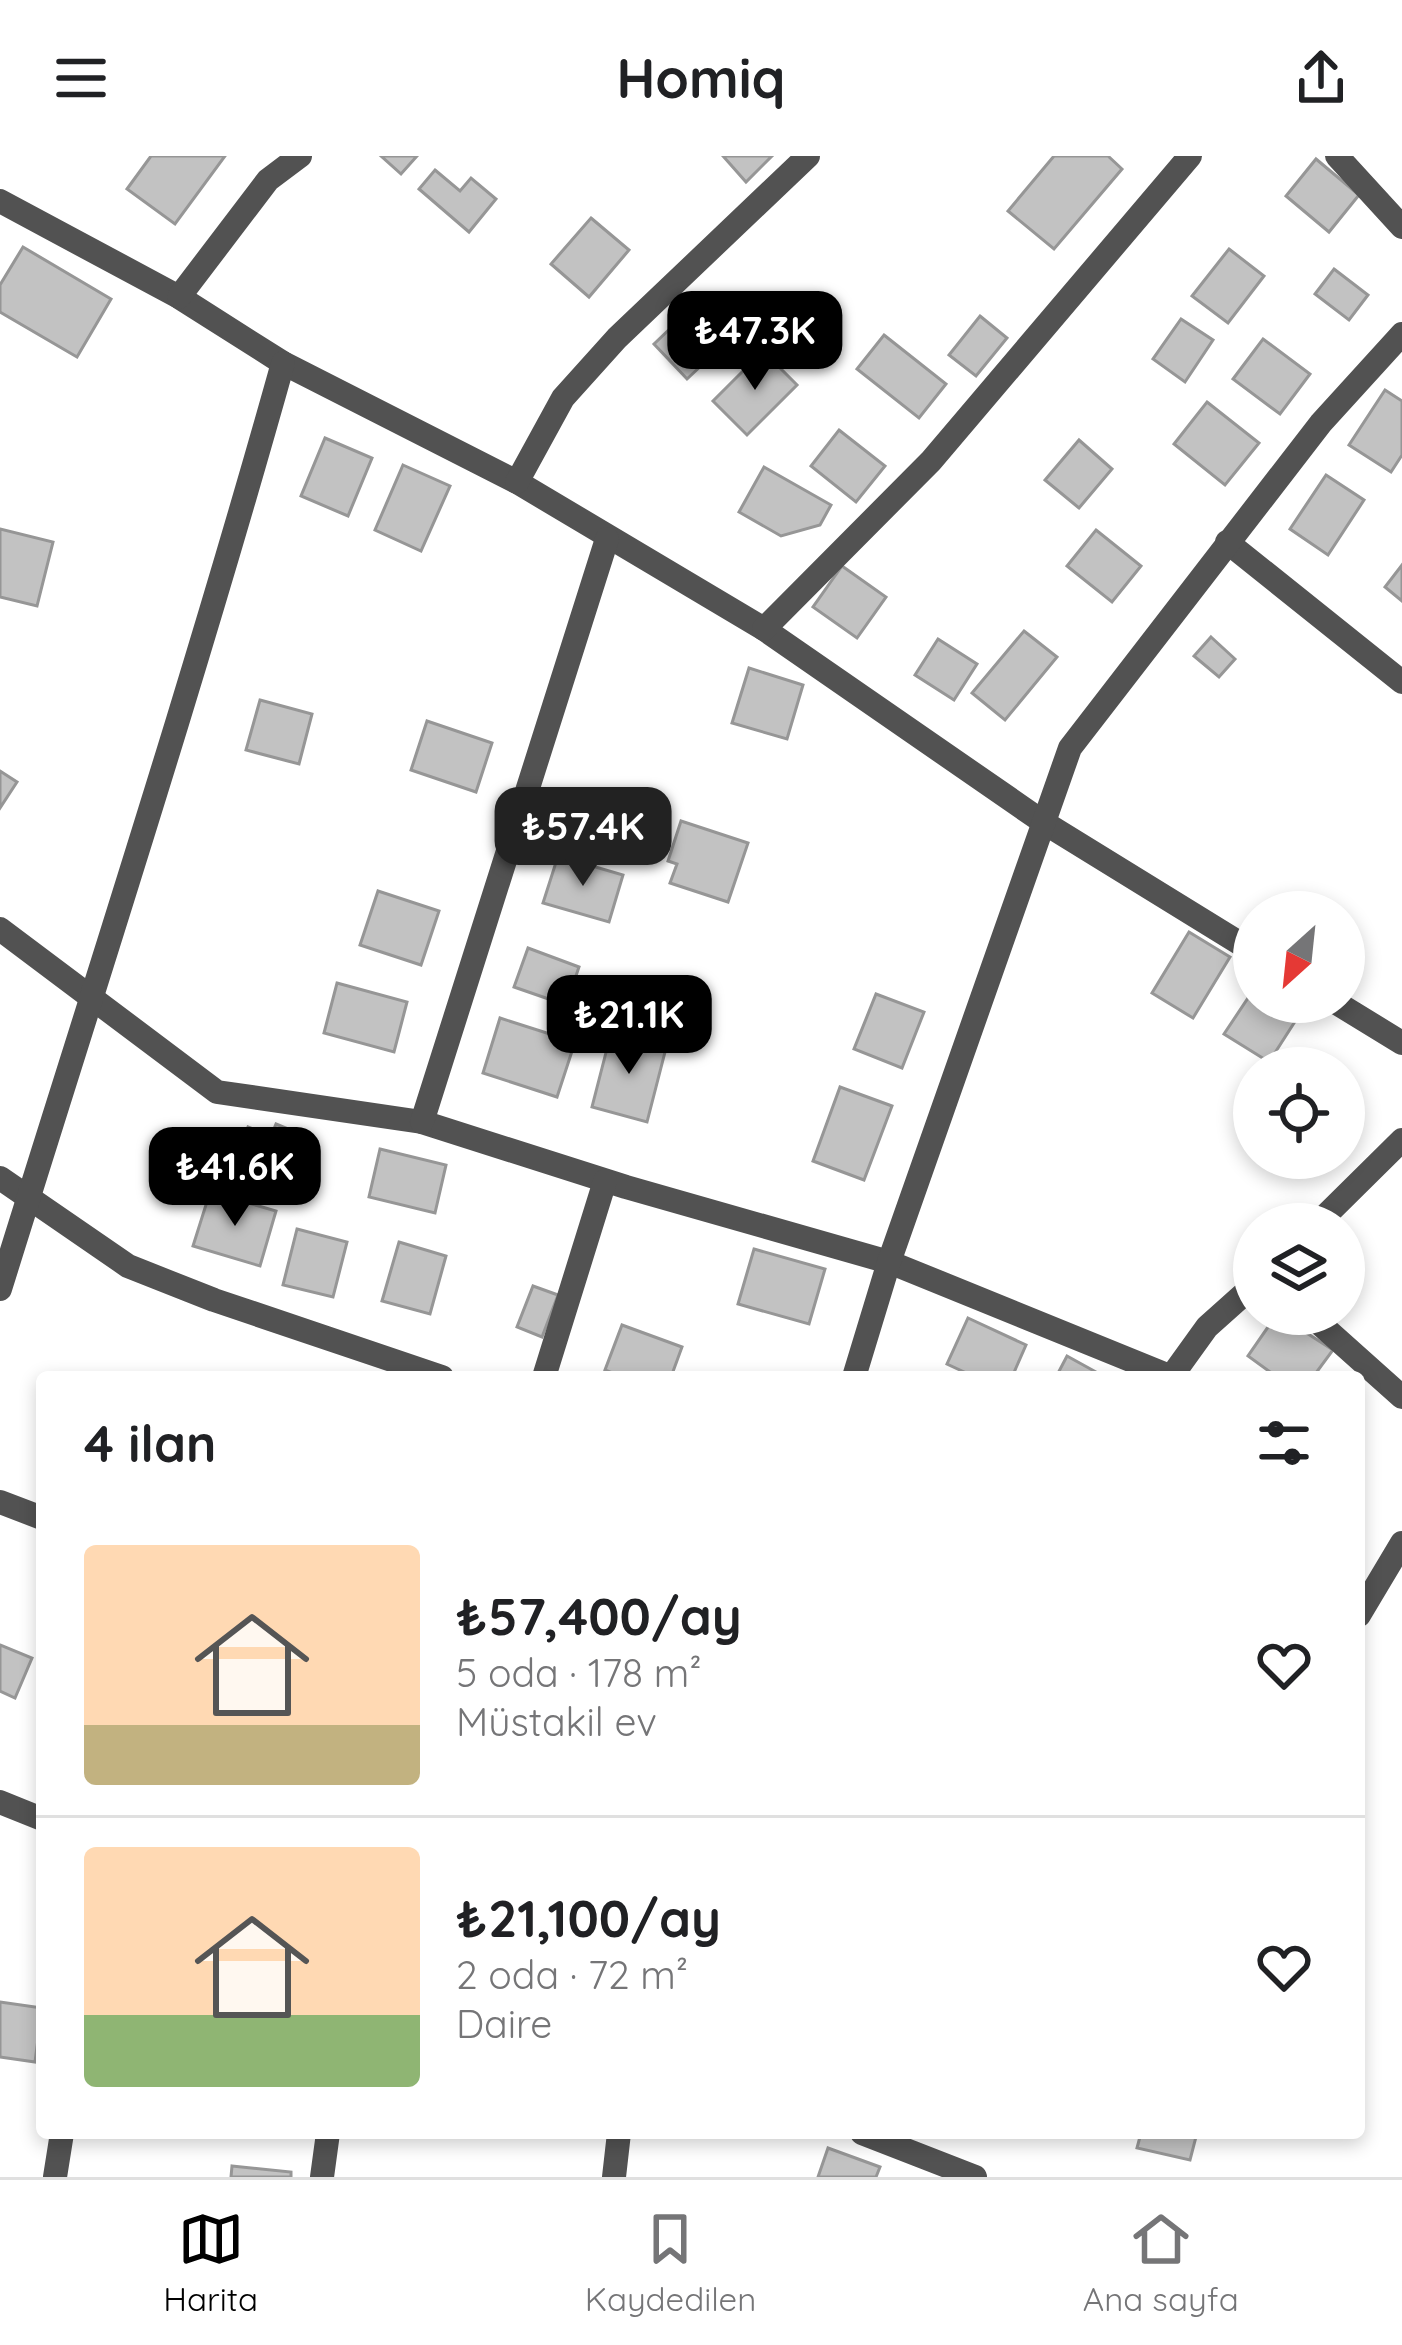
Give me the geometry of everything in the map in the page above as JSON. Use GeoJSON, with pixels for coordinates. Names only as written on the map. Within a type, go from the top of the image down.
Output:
{"type":"FeatureCollection","features":[{"type":"Feature","properties":{"kind":"street"},"geometry":{"type":"LineString","coordinates":[[179,297],[268,180],[300,156]]}},
{"type":"Feature","properties":{"kind":"street"},"geometry":{"type":"LineString","coordinates":[[517,482],[576,382],[808,156]]}},
{"type":"Feature","properties":{"kind":"street"},"geometry":{"type":"LineString","coordinates":[[764,629],[931,461],[1190,156]]}},
{"type":"Feature","properties":{"kind":"street"},"geometry":{"type":"LineString","coordinates":[[1336,156],[1402,227]]}},
{"type":"Feature","properties":{"kind":"street"},"geometry":{"type":"LineString","coordinates":[[0,202],[179,297],[283,363],[517,482],[764,629],[1042,822],[1233,939]]}},
{"type":"Feature","properties":{"kind":"street"},"geometry":{"type":"LineString","coordinates":[[856,1371],[889,1262],[1070,748],[1321,423],[1402,334]]}},
{"type":"Feature","properties":{"kind":"street"},"geometry":{"type":"LineString","coordinates":[[0,1289],[89,997],[146,830],[283,363]]}},
{"type":"Feature","properties":{"kind":"street"},"geometry":{"type":"LineString","coordinates":[[422,1122],[608,538]]}},
{"type":"Feature","properties":{"kind":"street"},"geometry":{"type":"LineString","coordinates":[[1227,542],[1402,682]]}},
{"type":"Feature","properties":{"kind":"street"},"geometry":{"type":"LineString","coordinates":[[0,928],[217,1092],[422,1122],[889,1262],[1157,1371]]}},
{"type":"Feature","properties":{"kind":"street"},"geometry":{"type":"LineString","coordinates":[[1365,1020],[1402,1043]]}},
{"type":"Feature","properties":{"kind":"street"},"geometry":{"type":"LineString","coordinates":[[1338,1203],[1402,1140]]}},
{"type":"Feature","properties":{"kind":"street"},"geometry":{"type":"LineString","coordinates":[[0,1178],[128,1266],[424,1371]]}},
{"type":"Feature","properties":{"kind":"street"},"geometry":{"type":"LineString","coordinates":[[546,1371],[605,1180]]}},
{"type":"Feature","properties":{"kind":"street"},"geometry":{"type":"LineString","coordinates":[[1176,1371],[1207,1327],[1233,1304]]}},
{"type":"Feature","properties":{"kind":"street"},"geometry":{"type":"LineString","coordinates":[[1333,1335],[1402,1397]]}},
{"type":"Feature","properties":{"kind":"street"},"geometry":{"type":"LineString","coordinates":[[0,1502],[36,1515]]}},
{"type":"Feature","properties":{"kind":"street"},"geometry":{"type":"LineString","coordinates":[[1365,1605],[1402,1543]]}},
{"type":"Feature","properties":{"kind":"street"},"geometry":{"type":"LineString","coordinates":[[0,1802],[36,1817]]}},
{"type":"Feature","properties":{"kind":"street"},"geometry":{"type":"LineString","coordinates":[[56,2177],[61,2139]]}},
{"type":"Feature","properties":{"kind":"street"},"geometry":{"type":"LineString","coordinates":[[322,2177],[327,2139]]}},
{"type":"Feature","properties":{"kind":"street"},"geometry":{"type":"LineString","coordinates":[[614,2177],[618,2139]]}},
{"type":"Feature","properties":{"kind":"street"},"geometry":{"type":"LineString","coordinates":[[873,2139],[920,2166],[975,2177]]}},
{"type":"Feature","properties":{"kind":"building"},"geometry":{"type":"Polygon","coordinates":[[[151,156],[225,156],[175,224],[127,189],[151,156]]]}},
{"type":"Feature","properties":{"kind":"building"},"geometry":{"type":"Polygon","coordinates":[[[381,156],[417,156],[401,174],[381,156]]]}},
{"type":"Feature","properties":{"kind":"building"},"geometry":{"type":"Polygon","coordinates":[[[723,156],[772,156],[746,182],[723,156]]]}},
{"type":"Feature","properties":{"kind":"building"},"geometry":{"type":"Polygon","coordinates":[[[1054,156],[1108,156],[1122,169],[1054,249],[1008,211],[1054,156]]]}},
{"type":"Feature","properties":{"kind":"building"},"geometry":{"type":"Polygon","coordinates":[[[1316,159],[1359,195],[1329,232],[1286,196],[1316,159]]]}},
{"type":"Feature","properties":{"kind":"building"},"geometry":{"type":"Polygon","coordinates":[[[435,170],[460,191],[471,178],[496,199],[469,232],[419,189],[435,170]]]}},
{"type":"Feature","properties":{"kind":"building"},"geometry":{"type":"Polygon","coordinates":[[[591,218],[629,250],[589,297],[551,264],[591,218]]]}},
{"type":"Feature","properties":{"kind":"building"},"geometry":{"type":"Polygon","coordinates":[[[23,247],[111,299],[77,357],[0,312],[0,285],[23,247]]]}},
{"type":"Feature","properties":{"kind":"building"},"geometry":{"type":"Polygon","coordinates":[[[1229,249],[1264,276],[1228,323],[1192,296],[1229,249]]]}},
{"type":"Feature","properties":{"kind":"building"},"geometry":{"type":"Polygon","coordinates":[[[1334,269],[1368,295],[1349,320],[1315,294],[1334,269]]]}},
{"type":"Feature","properties":{"kind":"building"},"geometry":{"type":"Polygon","coordinates":[[[702,298],[736,333],[687,379],[654,344],[702,298]]]}},
{"type":"Feature","properties":{"kind":"building"},"geometry":{"type":"Polygon","coordinates":[[[980,316],[1007,338],[976,376],[949,355],[980,316]]]}},
{"type":"Feature","properties":{"kind":"building"},"geometry":{"type":"Polygon","coordinates":[[[1181,319],[1213,340],[1185,382],[1153,359],[1181,319]]]}},
{"type":"Feature","properties":{"kind":"building"},"geometry":{"type":"Polygon","coordinates":[[[884,335],[946,384],[919,418],[857,369],[884,335]]]}},
{"type":"Feature","properties":{"kind":"building"},"geometry":{"type":"Polygon","coordinates":[[[1263,339],[1310,374],[1280,414],[1233,379],[1263,339]]]}},
{"type":"Feature","properties":{"kind":"building"},"geometry":{"type":"Polygon","coordinates":[[[763,351],[797,385],[747,435],[713,401],[763,351]]]}},
{"type":"Feature","properties":{"kind":"building"},"geometry":{"type":"Polygon","coordinates":[[[1385,390],[1402,401],[1402,455],[1391,472],[1349,445],[1385,390]]]}},
{"type":"Feature","properties":{"kind":"building"},"geometry":{"type":"Polygon","coordinates":[[[1207,402],[1259,443],[1225,485],[1174,444],[1207,402]]]}},
{"type":"Feature","properties":{"kind":"building"},"geometry":{"type":"Polygon","coordinates":[[[839,430],[885,466],[856,502],[811,466],[839,430]]]}},
{"type":"Feature","properties":{"kind":"building"},"geometry":{"type":"Polygon","coordinates":[[[325,438],[372,458],[348,516],[301,496],[325,438]]]}},
{"type":"Feature","properties":{"kind":"building"},"geometry":{"type":"Polygon","coordinates":[[[1079,440],[1112,469],[1079,508],[1045,480],[1079,440]]]}},
{"type":"Feature","properties":{"kind":"building"},"geometry":{"type":"Polygon","coordinates":[[[403,465],[450,486],[421,551],[375,530],[403,465]]]}},
{"type":"Feature","properties":{"kind":"building"},"geometry":{"type":"Polygon","coordinates":[[[764,467],[831,505],[820,525],[781,536],[739,512],[764,467]]]}},
{"type":"Feature","properties":{"kind":"building"},"geometry":{"type":"Polygon","coordinates":[[[1326,475],[1364,500],[1328,555],[1290,529],[1326,475]]]}},
{"type":"Feature","properties":{"kind":"building"},"geometry":{"type":"Polygon","coordinates":[[[0,529],[53,542],[37,606],[0,597],[0,529]]]}},
{"type":"Feature","properties":{"kind":"building"},"geometry":{"type":"Polygon","coordinates":[[[1096,530],[1141,566],[1112,602],[1067,566],[1096,530]]]}},
{"type":"Feature","properties":{"kind":"building"},"geometry":{"type":"Polygon","coordinates":[[[1402,565],[1402,601],[1385,587],[1402,565]]]}},
{"type":"Feature","properties":{"kind":"building"},"geometry":{"type":"Polygon","coordinates":[[[842,566],[886,597],[857,638],[813,607],[842,566]]]}},
{"type":"Feature","properties":{"kind":"building"},"geometry":{"type":"Polygon","coordinates":[[[1024,631],[1057,657],[1005,720],[972,693],[1024,631]]]}},
{"type":"Feature","properties":{"kind":"building"},"geometry":{"type":"Polygon","coordinates":[[[1211,637],[1235,659],[1219,677],[1194,656],[1211,637]]]}},
{"type":"Feature","properties":{"kind":"building"},"geometry":{"type":"Polygon","coordinates":[[[938,639],[977,664],[954,700],[915,675],[938,639]]]}},
{"type":"Feature","properties":{"kind":"building"},"geometry":{"type":"Polygon","coordinates":[[[749,668],[803,685],[787,739],[732,723],[749,668]]]}},
{"type":"Feature","properties":{"kind":"building"},"geometry":{"type":"Polygon","coordinates":[[[260,700],[312,714],[299,764],[246,750],[260,700]]]}},
{"type":"Feature","properties":{"kind":"building"},"geometry":{"type":"Polygon","coordinates":[[[427,721],[492,743],[476,792],[411,770],[427,721]]]}},
{"type":"Feature","properties":{"kind":"building"},"geometry":{"type":"Polygon","coordinates":[[[0,771],[17,782],[0,808],[0,771]]]}},
{"type":"Feature","properties":{"kind":"building"},"geometry":{"type":"Polygon","coordinates":[[[681,821],[748,843],[728,902],[670,883],[677,864],[668,861],[681,821]]]}},
{"type":"Feature","properties":{"kind":"building"},"geometry":{"type":"Polygon","coordinates":[[[558,856],[623,875],[609,922],[543,903],[558,856]]]}},
{"type":"Feature","properties":{"kind":"building"},"geometry":{"type":"Polygon","coordinates":[[[378,891],[439,911],[421,965],[360,945],[378,891]]]}},
{"type":"Feature","properties":{"kind":"building"},"geometry":{"type":"Polygon","coordinates":[[[1189,932],[1230,957],[1193,1018],[1152,993],[1189,932]]]}},
{"type":"Feature","properties":{"kind":"building"},"geometry":{"type":"Polygon","coordinates":[[[528,948],[579,967],[566,1005],[514,987],[528,948]]]}},
{"type":"Feature","properties":{"kind":"building"},"geometry":{"type":"Polygon","coordinates":[[[337,983],[407,1002],[394,1052],[324,1033],[337,983]]]}},
{"type":"Feature","properties":{"kind":"building"},"geometry":{"type":"Polygon","coordinates":[[[876,994],[924,1012],[902,1068],[854,1049],[876,994]]]}},
{"type":"Feature","properties":{"kind":"building"},"geometry":{"type":"Polygon","coordinates":[[[500,1018],[575,1042],[557,1097],[483,1073],[500,1018]]]}},
{"type":"Feature","properties":{"kind":"building"},"geometry":{"type":"Polygon","coordinates":[[[1233,1020],[1294,1023],[1279,1047],[1245,1047],[1224,1034],[1233,1020]]]}},
{"type":"Feature","properties":{"kind":"building"},"geometry":{"type":"Polygon","coordinates":[[[611,1033],[666,1048],[647,1122],[592,1107],[611,1033]]]}},
{"type":"Feature","properties":{"kind":"building"},"geometry":{"type":"Polygon","coordinates":[[[840,1087],[892,1106],[864,1180],[813,1161],[840,1087]]]}},
{"type":"Feature","properties":{"kind":"building"},"geometry":{"type":"Polygon","coordinates":[[[276,1124],[317,1141],[296,1193],[232,1167],[248,1127],[271,1136],[276,1124]]]}},
{"type":"Feature","properties":{"kind":"building"},"geometry":{"type":"Polygon","coordinates":[[[380,1149],[446,1165],[435,1213],[369,1197],[380,1149]]]}},
{"type":"Feature","properties":{"kind":"building"},"geometry":{"type":"Polygon","coordinates":[[[210,1192],[276,1211],[260,1266],[193,1246],[210,1192]]]}},
{"type":"Feature","properties":{"kind":"building"},"geometry":{"type":"Polygon","coordinates":[[[297,1229],[347,1242],[333,1297],[283,1285],[297,1229]]]}},
{"type":"Feature","properties":{"kind":"building"},"geometry":{"type":"Polygon","coordinates":[[[399,1242],[446,1256],[430,1314],[382,1301],[399,1242]]]}},
{"type":"Feature","properties":{"kind":"building"},"geometry":{"type":"Polygon","coordinates":[[[754,1249],[825,1269],[809,1324],[738,1304],[754,1249]]]}},
{"type":"Feature","properties":{"kind":"building"},"geometry":{"type":"Polygon","coordinates":[[[533,1286],[558,1295],[542,1337],[517,1327],[533,1286]]]}},
{"type":"Feature","properties":{"kind":"building"},"geometry":{"type":"Polygon","coordinates":[[[968,1318],[1026,1345],[1015,1371],[962,1371],[947,1364],[968,1318]]]}},
{"type":"Feature","properties":{"kind":"building"},"geometry":{"type":"Polygon","coordinates":[[[622,1325],[682,1347],[673,1371],[605,1370],[622,1325]]]}},
{"type":"Feature","properties":{"kind":"building"},"geometry":{"type":"Polygon","coordinates":[[[1262,1335],[1310,1335],[1333,1350],[1317,1371],[1269,1371],[1248,1356],[1262,1335]]]}},
{"type":"Feature","properties":{"kind":"building"},"geometry":{"type":"Polygon","coordinates":[[[1067,1356],[1094,1371],[1059,1371],[1067,1356]]]}},
{"type":"Feature","properties":{"kind":"building"},"geometry":{"type":"Polygon","coordinates":[[[0,1645],[32,1658],[15,1698],[0,1691],[0,1645]]]}},
{"type":"Feature","properties":{"kind":"building"},"geometry":{"type":"Polygon","coordinates":[[[0,2002],[36,2007],[35,2062],[0,2057],[0,2002]]]}},
{"type":"Feature","properties":{"kind":"building"},"geometry":{"type":"Polygon","coordinates":[[[1139,2139],[1195,2139],[1190,2160],[1137,2148],[1139,2139]]]}},
{"type":"Feature","properties":{"kind":"building"},"geometry":{"type":"Polygon","coordinates":[[[828,2148],[880,2167],[876,2177],[818,2177],[828,2148]]]}},
{"type":"Feature","properties":{"kind":"building"},"geometry":{"type":"Polygon","coordinates":[[[232,2166],[291,2172],[291,2177],[231,2177],[232,2166]]]}}]}
